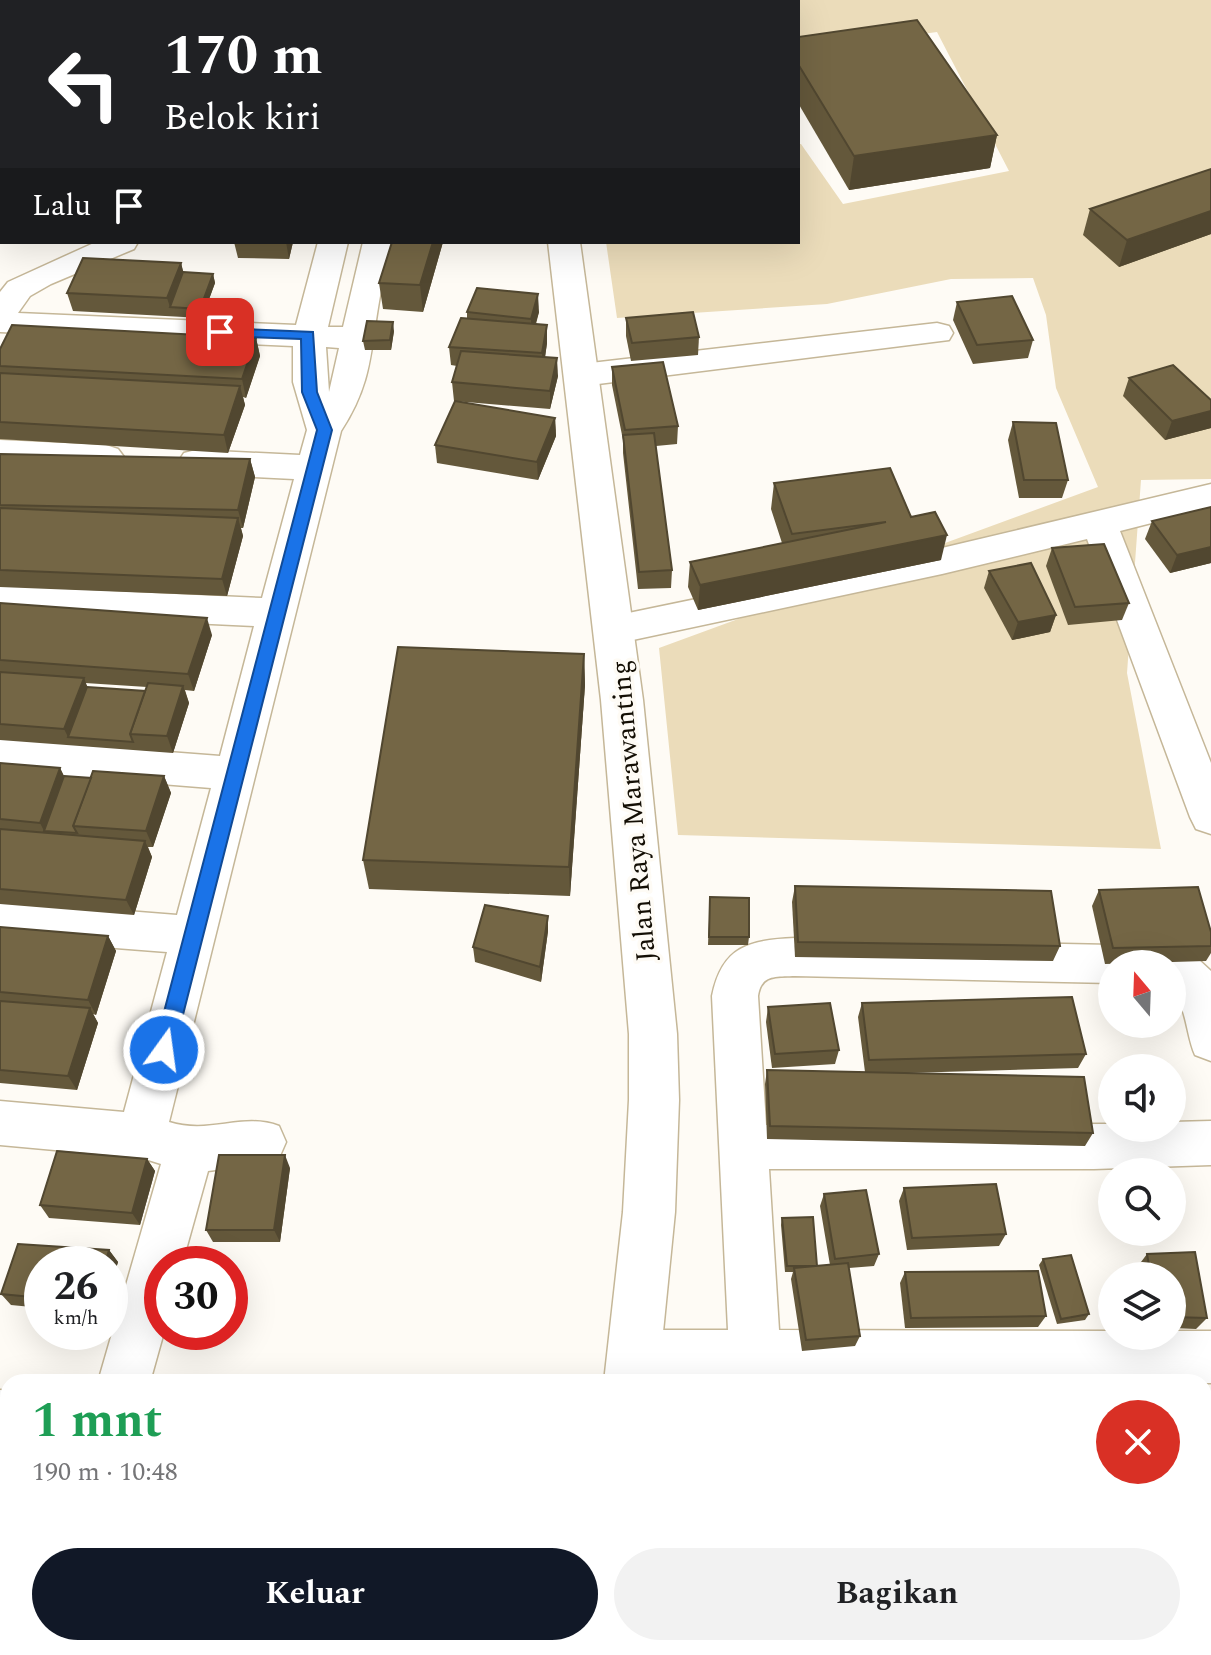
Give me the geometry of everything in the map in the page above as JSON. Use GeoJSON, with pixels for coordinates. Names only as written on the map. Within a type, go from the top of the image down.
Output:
{"type":"FeatureCollection","features":[{"type":"Feature","properties":{"kind":"street"},"geometry":{"type":"LineString","coordinates":[[0,314],[19,289],[118,244]]}},
{"type":"Feature","properties":{"kind":"street"},"geometry":{"type":"LineString","coordinates":[[320,449],[310,392],[308,335],[332,244]]}},
{"type":"Feature","properties":{"kind":"street"},"geometry":{"type":"LineString","coordinates":[[142,1136],[237,774],[275,613],[320,449],[347,391],[364,295],[377,244]]}},
{"type":"Feature","properties":{"kind":"street","name":"Jalan Raya Marawanting"},"geometry":{"type":"LineString","coordinates":[[564,244],[614,630],[653,1034],[654,1100],[649,1212],[633,1369]]}},
{"type":"Feature","properties":{"kind":"street"},"geometry":{"type":"LineString","coordinates":[[320,293],[364,295]]}},
{"type":"Feature","properties":{"kind":"street"},"geometry":{"type":"LineString","coordinates":[[0,322],[357,338]]}},
{"type":"Feature","properties":{"kind":"street"},"geometry":{"type":"LineString","coordinates":[[582,375],[937,333]]}},
{"type":"Feature","properties":{"kind":"street"},"geometry":{"type":"LineString","coordinates":[[0,452],[150,460],[320,449]]}},
{"type":"Feature","properties":{"kind":"street"},"geometry":{"type":"LineString","coordinates":[[614,630],[942,561],[1211,496]]}},
{"type":"Feature","properties":{"kind":"street"},"geometry":{"type":"LineString","coordinates":[[1099,523],[1211,817]]}},
{"type":"Feature","properties":{"kind":"street"},"geometry":{"type":"LineString","coordinates":[[0,600],[275,613]]}},
{"type":"Feature","properties":{"kind":"street"},"geometry":{"type":"LineString","coordinates":[[0,755],[237,774]]}},
{"type":"Feature","properties":{"kind":"street"},"geometry":{"type":"LineString","coordinates":[[0,920],[194,935]]}},
{"type":"Feature","properties":{"kind":"street"},"geometry":{"type":"LineString","coordinates":[[755,1355],[735,996],[740,974],[753,961],[795,957],[1098,964]]}},
{"type":"Feature","properties":{"kind":"street"},"geometry":{"type":"LineString","coordinates":[[1186,974],[1192,977],[1198,987],[1211,1040]]}},
{"type":"Feature","properties":{"kind":"street"},"geometry":{"type":"LineString","coordinates":[[0,1123],[142,1136],[189,1151],[262,1142]]}},
{"type":"Feature","properties":{"kind":"street"},"geometry":{"type":"LineString","coordinates":[[742,1147],[1094,1147],[1211,1143]]}},
{"type":"Feature","properties":{"kind":"street"},"geometry":{"type":"LineString","coordinates":[[126,1374],[189,1151]]}},
{"type":"Feature","properties":{"kind":"street"},"geometry":{"type":"LineString","coordinates":[[633,1369],[755,1355],[1211,1357]]}},
{"type":"Feature","properties":{"kind":"shaded area"},"geometry":{"type":"Polygon","coordinates":[[[800,0],[1211,0],[1211,479],[1141,480],[1127,673],[1161,849],[678,835],[659,648],[1098,487],[1056,388],[1046,315],[1033,278],[951,279],[827,304],[617,318],[606,244],[800,244],[800,144],[843,204],[1009,171],[937,32],[800,51],[800,0]]]}},
{"type":"Feature","properties":{"kind":"building"},"geometry":{"type":"Polygon","coordinates":[[[917,20],[997,135],[854,156],[800,67],[800,37],[917,20]]]}},
{"type":"Feature","properties":{"kind":"building"},"geometry":{"type":"Polygon","coordinates":[[[1211,169],[1211,211],[1127,240],[1090,209],[1211,169]]]}},
{"type":"Feature","properties":{"kind":"building"},"geometry":{"type":"Polygon","coordinates":[[[391,244],[432,244],[420,285],[379,283],[391,244]]]}},
{"type":"Feature","properties":{"kind":"building"},"geometry":{"type":"Polygon","coordinates":[[[83,258],[181,263],[167,298],[67,293],[83,258]]]}},
{"type":"Feature","properties":{"kind":"building"},"geometry":{"type":"Polygon","coordinates":[[[183,272],[213,274],[200,309],[170,307],[183,272]]]}},
{"type":"Feature","properties":{"kind":"building"},"geometry":{"type":"Polygon","coordinates":[[[477,288],[538,294],[531,319],[467,312],[477,288]]]}},
{"type":"Feature","properties":{"kind":"building"},"geometry":{"type":"Polygon","coordinates":[[[1012,296],[1033,340],[977,345],[957,302],[1012,296]]]}},
{"type":"Feature","properties":{"kind":"building"},"geometry":{"type":"Polygon","coordinates":[[[693,312],[699,337],[632,343],[626,318],[693,312]]]}},
{"type":"Feature","properties":{"kind":"building"},"geometry":{"type":"Polygon","coordinates":[[[461,318],[547,325],[542,353],[449,347],[461,318]]]}},
{"type":"Feature","properties":{"kind":"building"},"geometry":{"type":"Polygon","coordinates":[[[367,321],[393,322],[390,340],[363,341],[367,321]]]}},
{"type":"Feature","properties":{"kind":"building"},"geometry":{"type":"Polygon","coordinates":[[[12,325],[256,338],[242,379],[0,366],[0,349],[12,325]]]}},
{"type":"Feature","properties":{"kind":"building"},"geometry":{"type":"Polygon","coordinates":[[[461,351],[557,358],[550,391],[452,382],[461,351]]]}},
{"type":"Feature","properties":{"kind":"building"},"geometry":{"type":"Polygon","coordinates":[[[663,362],[678,426],[625,430],[612,367],[663,362]]]}},
{"type":"Feature","properties":{"kind":"building"},"geometry":{"type":"Polygon","coordinates":[[[1173,365],[1211,400],[1211,411],[1172,421],[1129,378],[1173,365]]]}},
{"type":"Feature","properties":{"kind":"building"},"geometry":{"type":"Polygon","coordinates":[[[0,373],[240,386],[224,435],[0,422],[0,373]]]}},
{"type":"Feature","properties":{"kind":"building"},"geometry":{"type":"Polygon","coordinates":[[[455,401],[555,418],[537,462],[435,445],[455,401]]]}},
{"type":"Feature","properties":{"kind":"building"},"geometry":{"type":"Polygon","coordinates":[[[1013,422],[1056,423],[1068,480],[1024,480],[1013,422]]]}},
{"type":"Feature","properties":{"kind":"building"},"geometry":{"type":"Polygon","coordinates":[[[654,433],[672,570],[639,572],[623,435],[654,433]]]}},
{"type":"Feature","properties":{"kind":"building"},"geometry":{"type":"Polygon","coordinates":[[[0,454],[250,459],[238,510],[0,505],[0,454]]]}},
{"type":"Feature","properties":{"kind":"building"},"geometry":{"type":"Polygon","coordinates":[[[890,468],[911,517],[935,512],[947,535],[700,585],[690,562],[886,522],[792,534],[774,483],[890,468]]]}},
{"type":"Feature","properties":{"kind":"building"},"geometry":{"type":"Polygon","coordinates":[[[1211,507],[1211,547],[1177,555],[1152,521],[1211,507]]]}},
{"type":"Feature","properties":{"kind":"building"},"geometry":{"type":"Polygon","coordinates":[[[0,508],[238,518],[222,579],[0,570],[0,508]]]}},
{"type":"Feature","properties":{"kind":"building"},"geometry":{"type":"Polygon","coordinates":[[[1104,544],[1129,603],[1075,607],[1052,548],[1104,544]]]}},
{"type":"Feature","properties":{"kind":"building"},"geometry":{"type":"Polygon","coordinates":[[[1031,563],[1056,615],[1018,622],[989,571],[1031,563]]]}},
{"type":"Feature","properties":{"kind":"building"},"geometry":{"type":"Polygon","coordinates":[[[0,603],[207,618],[188,674],[0,660],[0,603]]]}},
{"type":"Feature","properties":{"kind":"building"},"geometry":{"type":"Polygon","coordinates":[[[398,647],[584,654],[569,867],[363,860],[398,647]]]}},
{"type":"Feature","properties":{"kind":"building"},"geometry":{"type":"Polygon","coordinates":[[[0,672],[84,678],[64,729],[0,724],[0,672]]]}},
{"type":"Feature","properties":{"kind":"building"},"geometry":{"type":"Polygon","coordinates":[[[148,683],[183,686],[167,736],[130,734],[148,683]]]}},
{"type":"Feature","properties":{"kind":"building"},"geometry":{"type":"Polygon","coordinates":[[[87,687],[145,691],[130,734],[133,742],[68,737],[87,687]]]}},
{"type":"Feature","properties":{"kind":"building"},"geometry":{"type":"Polygon","coordinates":[[[0,763],[60,768],[40,823],[0,819],[0,763]]]}},
{"type":"Feature","properties":{"kind":"building"},"geometry":{"type":"Polygon","coordinates":[[[93,771],[164,776],[146,831],[73,826],[93,771]]]}},
{"type":"Feature","properties":{"kind":"building"},"geometry":{"type":"Polygon","coordinates":[[[64,776],[91,778],[73,826],[77,833],[44,831],[64,776]]]}},
{"type":"Feature","properties":{"kind":"building"},"geometry":{"type":"Polygon","coordinates":[[[0,829],[145,841],[126,900],[0,889],[0,829]]]}},
{"type":"Feature","properties":{"kind":"building"},"geometry":{"type":"Polygon","coordinates":[[[795,886],[1051,891],[1060,946],[798,942],[795,886]]]}},
{"type":"Feature","properties":{"kind":"building"},"geometry":{"type":"Polygon","coordinates":[[[1198,887],[1211,932],[1211,946],[1113,948],[1099,890],[1198,887]]]}},
{"type":"Feature","properties":{"kind":"building"},"geometry":{"type":"Polygon","coordinates":[[[710,897],[749,898],[749,937],[709,937],[710,897]]]}},
{"type":"Feature","properties":{"kind":"building"},"geometry":{"type":"Polygon","coordinates":[[[485,905],[548,916],[540,967],[473,947],[485,905]]]}},
{"type":"Feature","properties":{"kind":"building"},"geometry":{"type":"Polygon","coordinates":[[[0,927],[108,936],[88,1000],[0,992],[0,927]]]}},
{"type":"Feature","properties":{"kind":"building"},"geometry":{"type":"Polygon","coordinates":[[[1072,997],[1086,1054],[869,1060],[862,1003],[1072,997]]]}},
{"type":"Feature","properties":{"kind":"building"},"geometry":{"type":"Polygon","coordinates":[[[0,1001],[90,1008],[68,1076],[0,1070],[0,1001]]]}},
{"type":"Feature","properties":{"kind":"building"},"geometry":{"type":"Polygon","coordinates":[[[830,1003],[839,1050],[775,1054],[768,1007],[830,1003]]]}},
{"type":"Feature","properties":{"kind":"building"},"geometry":{"type":"Polygon","coordinates":[[[767,1070],[1084,1077],[1093,1133],[770,1126],[767,1070]]]}},
{"type":"Feature","properties":{"kind":"building"},"geometry":{"type":"Polygon","coordinates":[[[57,1151],[147,1159],[132,1213],[40,1205],[57,1151]]]}},
{"type":"Feature","properties":{"kind":"building"},"geometry":{"type":"Polygon","coordinates":[[[219,1155],[285,1155],[274,1230],[206,1230],[219,1155]]]}},
{"type":"Feature","properties":{"kind":"building"},"geometry":{"type":"Polygon","coordinates":[[[996,1184],[1006,1234],[912,1238],[904,1188],[996,1184]]]}},
{"type":"Feature","properties":{"kind":"building"},"geometry":{"type":"Polygon","coordinates":[[[866,1190],[879,1254],[835,1259],[824,1194],[866,1190]]]}},
{"type":"Feature","properties":{"kind":"building"},"geometry":{"type":"Polygon","coordinates":[[[813,1217],[817,1266],[787,1266],[782,1218],[813,1217]]]}},
{"type":"Feature","properties":{"kind":"building"},"geometry":{"type":"Polygon","coordinates":[[[18,1244],[48,1246],[24,1246],[24,1296],[1,1294],[18,1244]]]}},
{"type":"Feature","properties":{"kind":"building"},"geometry":{"type":"Polygon","coordinates":[[[1195,1252],[1207,1318],[1186,1317],[1186,1262],[1148,1262],[1147,1254],[1195,1252]]]}},
{"type":"Feature","properties":{"kind":"building"},"geometry":{"type":"Polygon","coordinates":[[[1071,1255],[1089,1314],[1061,1319],[1043,1259],[1071,1255]]]}},
{"type":"Feature","properties":{"kind":"building"},"geometry":{"type":"Polygon","coordinates":[[[848,1263],[860,1336],[806,1340],[794,1268],[848,1263]]]}},
{"type":"Feature","properties":{"kind":"building"},"geometry":{"type":"Polygon","coordinates":[[[1038,1271],[1046,1316],[911,1318],[905,1272],[1038,1271]]]}},
{"type":"Feature","properties":{"kind":"route"},"geometry":{"type":"LineString","coordinates":[[164,1050],[324,430],[310,392],[308,335],[220,332]]}}]}
